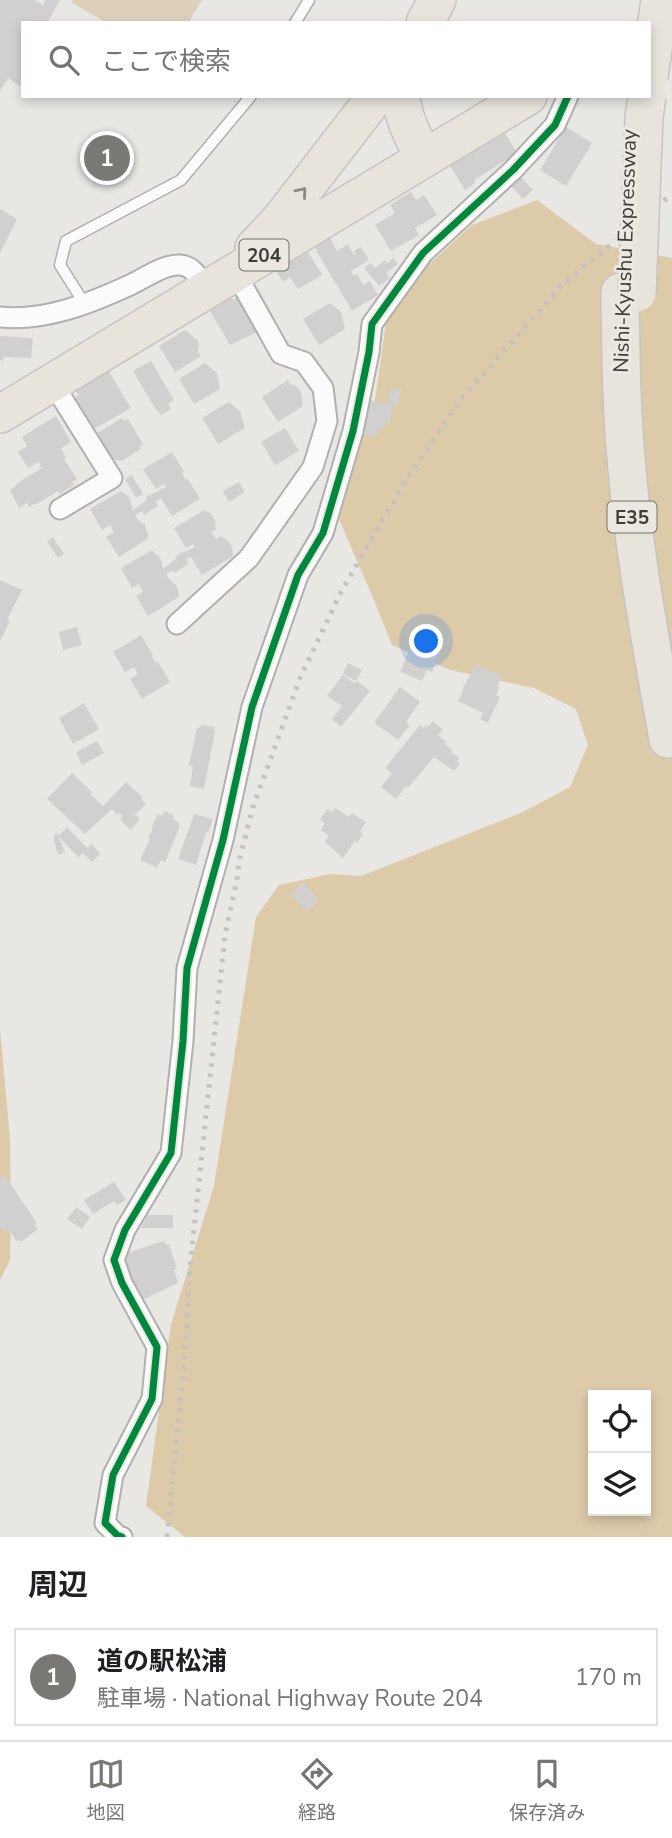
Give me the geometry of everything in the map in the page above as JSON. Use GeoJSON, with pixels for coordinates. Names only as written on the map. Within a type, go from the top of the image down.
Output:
{"type":"FeatureCollection","features":[{"type":"Feature","properties":{"kind":"highway"},"geometry":{"type":"LineString","coordinates":[[426,21],[437,0]]}},
{"type":"Feature","properties":{"kind":"highway"},"geometry":{"type":"LineString","coordinates":[[641,21],[644,0]]}},
{"type":"Feature","properties":{"kind":"highway"},"geometry":{"type":"LineString","coordinates":[[651,63],[660,0]]}},
{"type":"Feature","properties":{"kind":"highway"},"geometry":{"type":"LineString","coordinates":[[651,22],[672,9]]}},
{"type":"Feature","properties":{"kind":"highway"},"geometry":{"type":"LineString","coordinates":[[221,280],[281,219],[374,98]]}},
{"type":"Feature","properties":{"kind":"highway"},"geometry":{"type":"LineString","coordinates":[[401,98],[408,128],[424,159]]}},
{"type":"Feature","properties":{"kind":"highway","name":"204"},"geometry":{"type":"LineString","coordinates":[[0,414],[525,98]]}},
{"type":"Feature","properties":{"kind":"highway","name":"Nishi-Kyushu Expressway"},"geometry":{"type":"LineString","coordinates":[[632,98],[628,293],[654,576],[672,668]]}},
{"type":"Feature","properties":{"kind":"highway","name":"Nishi-Kyushu Expressway"},"geometry":{"type":"LineString","coordinates":[[647,98],[621,382],[626,469],[639,579],[668,739]]}},
{"type":"Feature","properties":{"kind":"street"},"geometry":{"type":"LineString","coordinates":[[120,1536],[105,1523],[113,1475],[152,1399],[158,1347],[122,1283],[114,1260],[125,1230],[171,1153],[183,1041],[187,968],[223,840],[252,707],[298,575],[323,533],[353,431],[372,324],[423,253],[513,170],[555,125],[567,98]]}},
{"type":"Feature","properties":{"kind":"street"},"geometry":{"type":"LineString","coordinates":[[0,317],[43,315],[84,303],[179,265],[190,268],[199,277],[221,280],[281,354],[304,362],[323,387],[327,421],[313,467],[249,558],[177,624]]}},
{"type":"Feature","properties":{"kind":"street"},"geometry":{"type":"LineString","coordinates":[[52,382],[112,478],[60,509]]}},
{"type":"Feature","properties":{"kind":"lane"},"geometry":{"type":"LineString","coordinates":[[296,21],[309,0]]}},
{"type":"Feature","properties":{"kind":"lane"},"geometry":{"type":"LineString","coordinates":[[84,303],[60,265],[66,241],[181,180],[249,98]]}},
{"type":"Feature","properties":{"kind":"shaded area"},"geometry":{"type":"Polygon","coordinates":[[[73,0],[202,0],[189,21],[104,21],[72,3],[73,0]]]}},
{"type":"Feature","properties":{"kind":"shaded area"},"geometry":{"type":"Polygon","coordinates":[[[537,200],[596,244],[672,258],[672,1537],[185,1537],[146,1506],[171,1324],[214,1186],[256,917],[279,885],[330,874],[361,876],[523,812],[570,787],[588,745],[576,709],[534,688],[450,670],[392,645],[335,510],[375,400],[389,301],[472,225],[537,200]]]}},
{"type":"Feature","properties":{"kind":"shaded area"},"geometry":{"type":"Polygon","coordinates":[[[0,1028],[10,1139],[11,1209],[10,1260],[0,1280],[0,1028]]]}},
{"type":"Feature","properties":{"kind":"building"},"geometry":{"type":"Polygon","coordinates":[[[0,0],[34,0],[43,5],[45,0],[60,0],[48,21],[21,21],[21,85],[8,78],[0,91],[0,0]]]}},
{"type":"Feature","properties":{"kind":"building"},"geometry":{"type":"Polygon","coordinates":[[[566,127],[592,143],[566,186],[540,170],[566,127]]]}},
{"type":"Feature","properties":{"kind":"building"},"geometry":{"type":"Polygon","coordinates":[[[503,130],[517,153],[474,180],[475,183],[465,190],[449,164],[503,130]]]}},
{"type":"Feature","properties":{"kind":"building"},"geometry":{"type":"Polygon","coordinates":[[[518,174],[533,190],[523,199],[508,183],[518,174]]]}},
{"type":"Feature","properties":{"kind":"building"},"geometry":{"type":"Polygon","coordinates":[[[411,192],[416,200],[424,195],[437,215],[415,228],[419,235],[391,251],[375,225],[395,213],[390,205],[411,192]]]}},
{"type":"Feature","properties":{"kind":"building"},"geometry":{"type":"Polygon","coordinates":[[[0,209],[17,219],[0,253],[0,209]]]}},
{"type":"Feature","properties":{"kind":"building"},"geometry":{"type":"Polygon","coordinates":[[[329,236],[337,251],[348,244],[354,255],[354,251],[361,247],[369,260],[351,271],[354,276],[357,274],[363,285],[370,281],[378,295],[352,311],[313,245],[329,236]]]}},
{"type":"Feature","properties":{"kind":"building"},"geometry":{"type":"Polygon","coordinates":[[[308,252],[322,275],[298,289],[290,277],[283,282],[276,271],[308,252]]]}},
{"type":"Feature","properties":{"kind":"building"},"geometry":{"type":"Polygon","coordinates":[[[393,258],[398,264],[386,273],[390,278],[379,286],[364,268],[371,263],[375,268],[385,260],[387,263],[393,258]]]}},
{"type":"Feature","properties":{"kind":"building"},"geometry":{"type":"Polygon","coordinates":[[[231,297],[233,300],[237,297],[252,325],[259,331],[230,345],[209,309],[231,297]]]}},
{"type":"Feature","properties":{"kind":"building"},"geometry":{"type":"Polygon","coordinates":[[[330,303],[341,312],[345,329],[319,345],[303,319],[330,303]]]}},
{"type":"Feature","properties":{"kind":"building"},"geometry":{"type":"Polygon","coordinates":[[[185,330],[197,340],[201,356],[175,372],[159,346],[185,330]]]}},
{"type":"Feature","properties":{"kind":"building"},"geometry":{"type":"Polygon","coordinates":[[[0,336],[33,338],[31,358],[4,357],[3,361],[0,360],[0,336]]]}},
{"type":"Feature","properties":{"kind":"building"},"geometry":{"type":"Polygon","coordinates":[[[151,361],[174,400],[168,404],[171,409],[161,415],[133,371],[151,361]]]}},
{"type":"Feature","properties":{"kind":"building"},"geometry":{"type":"Polygon","coordinates":[[[205,363],[217,373],[220,389],[194,404],[179,379],[205,363]]]}},
{"type":"Feature","properties":{"kind":"building"},"geometry":{"type":"Polygon","coordinates":[[[108,370],[131,408],[94,429],[75,398],[79,395],[75,390],[108,370]]]}},
{"type":"Feature","properties":{"kind":"building"},"geometry":{"type":"Polygon","coordinates":[[[288,380],[301,391],[303,406],[278,422],[262,397],[288,380]]]}},
{"type":"Feature","properties":{"kind":"building"},"geometry":{"type":"Polygon","coordinates":[[[390,388],[401,389],[398,406],[393,405],[389,424],[385,423],[383,430],[379,429],[377,437],[363,434],[370,400],[387,404],[390,388]]]}},
{"type":"Feature","properties":{"kind":"building"},"geometry":{"type":"Polygon","coordinates":[[[229,402],[240,411],[245,428],[218,444],[202,418],[229,402]]]}},
{"type":"Feature","properties":{"kind":"building"},"geometry":{"type":"Polygon","coordinates":[[[56,416],[71,442],[61,448],[66,458],[64,459],[77,479],[72,482],[74,485],[60,494],[58,491],[35,505],[29,507],[27,503],[19,508],[10,490],[42,468],[38,462],[28,468],[18,452],[27,446],[22,437],[56,416]]]}},
{"type":"Feature","properties":{"kind":"building"},"geometry":{"type":"Polygon","coordinates":[[[122,418],[124,421],[128,419],[143,444],[139,446],[141,449],[121,461],[111,459],[96,434],[122,418]]]}},
{"type":"Feature","properties":{"kind":"building"},"geometry":{"type":"Polygon","coordinates":[[[285,428],[299,451],[275,465],[261,442],[285,428]]]}},
{"type":"Feature","properties":{"kind":"building"},"geometry":{"type":"Polygon","coordinates":[[[172,452],[186,480],[188,479],[200,499],[172,516],[161,498],[156,501],[158,506],[144,515],[142,511],[135,515],[145,525],[149,538],[119,557],[106,537],[114,532],[110,525],[102,530],[90,509],[121,491],[129,497],[133,510],[147,500],[146,497],[166,487],[164,484],[156,489],[143,469],[172,452]]]}},
{"type":"Feature","properties":{"kind":"building"},"geometry":{"type":"Polygon","coordinates":[[[132,475],[143,494],[136,498],[125,479],[132,475]]]}},
{"type":"Feature","properties":{"kind":"building"},"geometry":{"type":"Polygon","coordinates":[[[239,482],[245,492],[229,502],[223,491],[239,482]]]}},
{"type":"Feature","properties":{"kind":"building"},"geometry":{"type":"Polygon","coordinates":[[[205,510],[215,521],[216,529],[211,532],[216,539],[221,536],[229,542],[233,556],[202,575],[191,557],[186,559],[189,564],[174,573],[172,570],[166,574],[177,586],[179,597],[148,616],[136,596],[143,592],[139,584],[132,588],[121,568],[152,550],[161,559],[163,569],[177,558],[176,556],[195,547],[193,544],[186,548],[174,528],[205,510]]]}},
{"type":"Feature","properties":{"kind":"building"},"geometry":{"type":"Polygon","coordinates":[[[53,537],[64,554],[58,558],[47,541],[53,537]]]}},
{"type":"Feature","properties":{"kind":"building"},"geometry":{"type":"Polygon","coordinates":[[[0,580],[22,590],[0,641],[0,580]]]}},
{"type":"Feature","properties":{"kind":"building"},"geometry":{"type":"Polygon","coordinates":[[[77,627],[82,645],[63,650],[59,632],[77,627]]]}},
{"type":"Feature","properties":{"kind":"building"},"geometry":{"type":"Polygon","coordinates":[[[141,635],[153,655],[151,656],[158,662],[170,682],[142,699],[130,679],[138,674],[134,667],[125,672],[113,652],[141,635]]]}},
{"type":"Feature","properties":{"kind":"building"},"geometry":{"type":"Polygon","coordinates":[[[413,641],[439,654],[432,672],[427,670],[422,681],[400,672],[413,641]]]}},
{"type":"Feature","properties":{"kind":"building"},"geometry":{"type":"Polygon","coordinates":[[[348,663],[362,670],[356,681],[343,674],[348,663]]]}},
{"type":"Feature","properties":{"kind":"building"},"geometry":{"type":"Polygon","coordinates":[[[476,664],[502,676],[496,695],[500,697],[488,723],[480,719],[483,713],[458,701],[476,664]]]}},
{"type":"Feature","properties":{"kind":"building"},"geometry":{"type":"Polygon","coordinates":[[[343,675],[370,691],[341,727],[332,719],[342,706],[327,696],[343,675]]]}},
{"type":"Feature","properties":{"kind":"building"},"geometry":{"type":"Polygon","coordinates":[[[400,687],[420,702],[406,722],[410,725],[398,740],[374,723],[400,687]]]}},
{"type":"Feature","properties":{"kind":"building"},"geometry":{"type":"Polygon","coordinates":[[[84,703],[99,729],[73,744],[59,718],[84,703]]]}},
{"type":"Feature","properties":{"kind":"building"},"geometry":{"type":"Polygon","coordinates":[[[433,721],[443,730],[438,735],[459,758],[457,761],[460,764],[454,771],[434,757],[396,799],[381,787],[392,774],[385,768],[420,725],[428,727],[433,721]]]}},
{"type":"Feature","properties":{"kind":"building"},"geometry":{"type":"Polygon","coordinates":[[[201,725],[215,727],[204,789],[190,786],[193,766],[189,766],[197,727],[200,728],[201,725]]]}},
{"type":"Feature","properties":{"kind":"building"},"geometry":{"type":"Polygon","coordinates":[[[97,741],[104,753],[82,765],[76,752],[97,741]]]}},
{"type":"Feature","properties":{"kind":"building"},"geometry":{"type":"Polygon","coordinates":[[[72,773],[103,806],[126,782],[146,804],[136,814],[128,808],[140,819],[131,830],[120,819],[123,816],[112,809],[85,834],[47,799],[72,773]]]}},
{"type":"Feature","properties":{"kind":"building"},"geometry":{"type":"Polygon","coordinates":[[[335,808],[349,817],[352,813],[366,822],[360,832],[363,834],[343,858],[325,842],[329,836],[321,830],[325,823],[320,820],[327,809],[332,812],[335,808]]]}},
{"type":"Feature","properties":{"kind":"building"},"geometry":{"type":"Polygon","coordinates":[[[165,811],[175,816],[173,819],[180,826],[165,862],[161,860],[157,868],[140,860],[158,814],[162,816],[165,811]]]}},
{"type":"Feature","properties":{"kind":"building"},"geometry":{"type":"Polygon","coordinates":[[[194,814],[213,819],[196,865],[178,859],[194,814]]]}},
{"type":"Feature","properties":{"kind":"building"},"geometry":{"type":"Polygon","coordinates":[[[67,827],[87,848],[92,844],[100,854],[92,862],[83,853],[78,857],[58,836],[67,827]]]}},
{"type":"Feature","properties":{"kind":"building"},"geometry":{"type":"Polygon","coordinates":[[[57,833],[65,852],[58,855],[54,841],[54,835],[57,833]]]}},
{"type":"Feature","properties":{"kind":"building"},"geometry":{"type":"Polygon","coordinates":[[[303,882],[319,900],[307,912],[290,894],[303,882]]]}},
{"type":"Feature","properties":{"kind":"building"},"geometry":{"type":"Polygon","coordinates":[[[0,1174],[2,1178],[5,1176],[37,1223],[34,1224],[38,1229],[21,1242],[17,1242],[10,1229],[4,1232],[0,1227],[0,1174]]]}},
{"type":"Feature","properties":{"kind":"building"},"geometry":{"type":"Polygon","coordinates":[[[114,1182],[126,1200],[117,1205],[114,1201],[93,1214],[84,1200],[114,1182]]]}},
{"type":"Feature","properties":{"kind":"building"},"geometry":{"type":"Polygon","coordinates":[[[76,1207],[90,1217],[82,1229],[67,1219],[76,1207]]]}},
{"type":"Feature","properties":{"kind":"building"},"geometry":{"type":"Polygon","coordinates":[[[148,1215],[173,1215],[173,1228],[141,1228],[148,1215]]]}},
{"type":"Feature","properties":{"kind":"building"},"geometry":{"type":"Polygon","coordinates":[[[164,1241],[166,1245],[169,1244],[177,1269],[174,1270],[178,1283],[142,1300],[139,1289],[136,1290],[134,1284],[128,1286],[120,1261],[125,1259],[124,1254],[164,1241]]]}},
{"type":"Feature","properties":{"kind":"railway"},"geometry":{"type":"LineString","coordinates":[[167,1537],[184,1365],[190,1267],[225,935],[239,861],[253,807],[300,678],[341,592],[404,483],[461,399],[563,284],[672,194]]}},
{"type":"Feature","properties":{"kind":"cycle path"},"geometry":{"type":"LineString","coordinates":[[122,1537],[105,1523],[113,1475],[152,1399],[157,1347],[122,1283],[114,1260],[125,1230],[171,1153],[183,1041],[187,968],[223,840],[252,707],[298,575],[323,533],[353,431],[372,324],[423,253],[513,170],[555,125],[567,98]]}},
{"type":"Feature","properties":{"kind":"place","name":"道の駅松浦"},"geometry":{"type":"Point","coordinates":[107,158]}}]}
